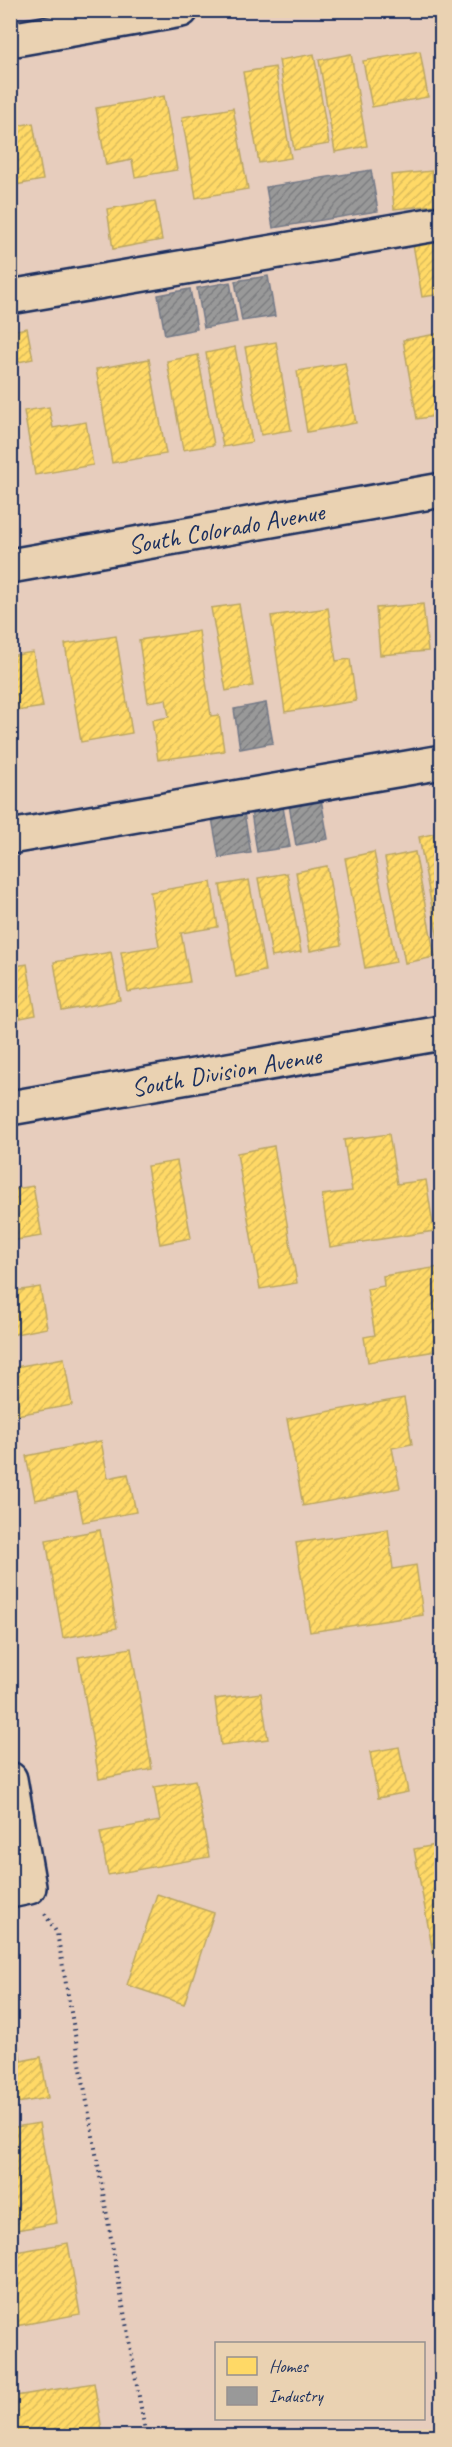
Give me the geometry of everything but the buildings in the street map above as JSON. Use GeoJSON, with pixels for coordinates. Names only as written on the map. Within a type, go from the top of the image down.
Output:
{"type":"FeatureCollection","features":[{"type":"Feature","properties":{"kind":"street"},"geometry":{"type":"LineString","coordinates":[[10,40],[180,10]]}},
{"type":"Feature","properties":{"kind":"street"},"geometry":{"type":"LineString","coordinates":[[10,297],[441,223]]}},
{"type":"Feature","properties":{"kind":"street","name":"South Colorado Avenue"},"geometry":{"type":"LineString","coordinates":[[10,566],[441,490]]}},
{"type":"Feature","properties":{"kind":"street"},"geometry":{"type":"LineString","coordinates":[[10,837],[441,762]]}},
{"type":"Feature","properties":{"kind":"street","name":"South Division Avenue"},"geometry":{"type":"LineString","coordinates":[[10,1108],[441,1033]]}},
{"type":"Feature","properties":{"kind":"street"},"geometry":{"type":"LineString","coordinates":[[10,1779],[20,1889]]}},
{"type":"Feature","properties":{"kind":"path"},"geometry":{"type":"LineString","coordinates":[[20,1889],[57,1934],[146,2436]]}}]}
